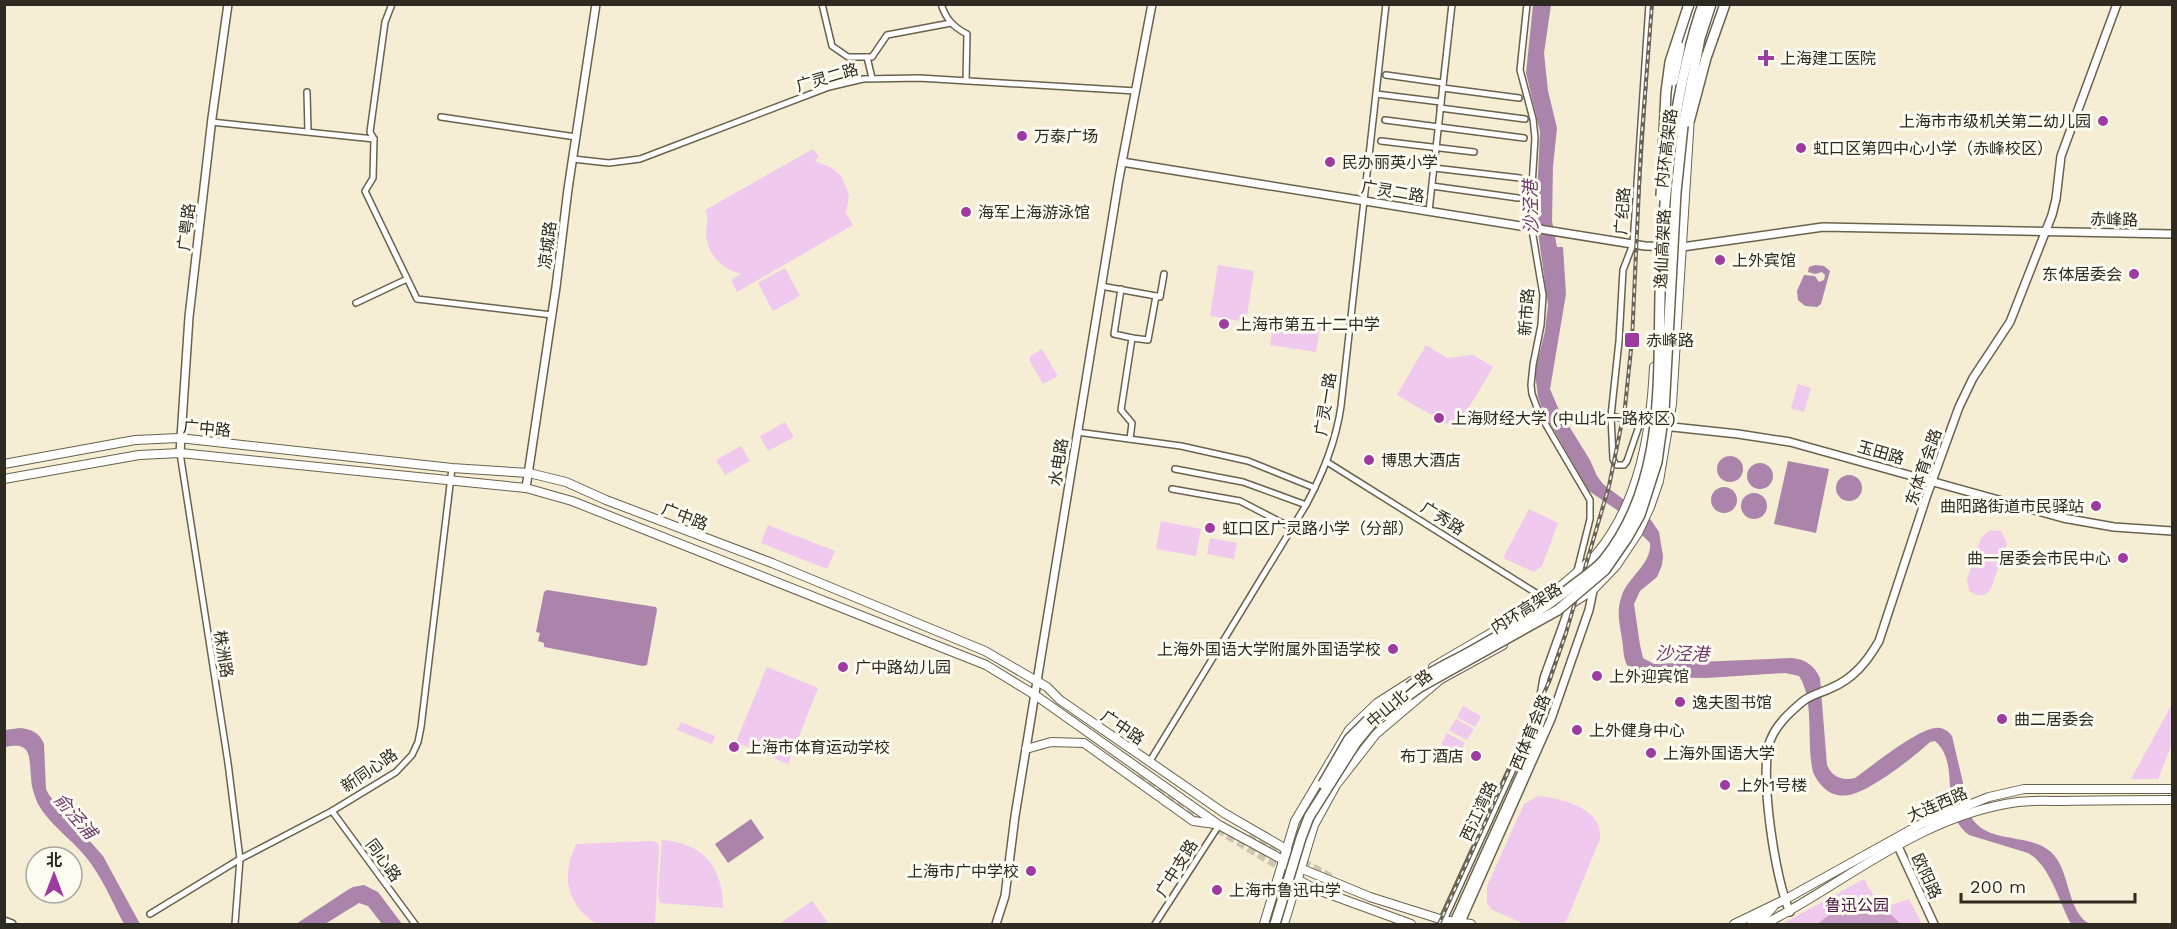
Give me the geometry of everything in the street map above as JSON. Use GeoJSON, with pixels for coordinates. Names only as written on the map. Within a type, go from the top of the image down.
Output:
{"type":"FeatureCollection","features":[{"type":"Feature","properties":{"kind":"highway","name":"逸仙高架路"},"geometry":{"type":"LineString","coordinates":[[1663,195],[1672,84],[1691,4]]}},
{"type":"Feature","properties":{"kind":"highway"},"geometry":{"type":"LineString","coordinates":[[1661,265],[1666,92],[1670,62],[1691,4]]}},
{"type":"Feature","properties":{"kind":"highway","name":"内环高架路"},"geometry":{"type":"LineString","coordinates":[[1266,924],[1302,820],[1349,739],[1376,713],[1418,680],[1512,628],[1555,601],[1601,562],[1618,539],[1634,510],[1651,460],[1657,411],[1661,265],[1674,136],[1684,72],[1703,4]]}},
{"type":"Feature","properties":{"kind":"highway","name":"内环高架路"},"geometry":{"type":"LineString","coordinates":[[1275,924],[1309,817],[1355,744],[1377,717],[1420,687],[1558,610],[1605,570],[1628,538],[1640,515],[1657,462],[1664,412],[1676,192],[1686,106],[1702,40],[1716,4]]}},
{"type":"Feature","properties":{"kind":"highway","name":"逸仙高架路"},"geometry":{"type":"LineString","coordinates":[[1673,321],[1685,137],[1706,58],[1725,4]]}},
{"type":"Feature","properties":{"kind":"main road","name":"中山北一路"},"geometry":{"type":"LineString","coordinates":[[1266,924],[1295,821],[1349,730],[1377,703],[1424,672],[1513,620],[1577,571],[1597,554],[1605,543],[1630,496],[1639,472],[1649,424],[1653,387],[1667,128],[1676,69],[1698,4]]}},
{"type":"Feature","properties":{"kind":"main road","name":"中山北一路"},"geometry":{"type":"LineString","coordinates":[[1284,924],[1314,825],[1336,785],[1376,734],[1441,680],[1495,651],[1591,592],[1616,566],[1638,533],[1659,481],[1669,427],[1690,118],[1702,40]]}},
{"type":"Feature","properties":{"kind":"main road","name":"广中路"},"geometry":{"type":"LineString","coordinates":[[4,464],[135,440],[180,438],[452,468],[529,473],[566,482],[985,651],[1037,681],[1060,700],[1224,813],[1286,849]]}},
{"type":"Feature","properties":{"kind":"main road","name":"广中路"},"geometry":{"type":"LineString","coordinates":[[4,479],[139,455],[180,453],[526,488],[572,501],[986,665],[1035,695],[1219,825],[1283,860]]}},
{"type":"Feature","properties":{"kind":"main road"},"geometry":{"type":"LineString","coordinates":[[1051,706],[1055,714],[1139,774]]}},
{"type":"Feature","properties":{"kind":"main road"},"geometry":{"type":"LineString","coordinates":[[1026,749],[1051,742],[1084,743],[1193,821],[1219,825]]}},
{"type":"Feature","properties":{"kind":"main road"},"geometry":{"type":"LineString","coordinates":[[1183,785],[1206,806],[1250,833]]}},
{"type":"Feature","properties":{"kind":"main road","name":"大连西路"},"geometry":{"type":"LineString","coordinates":[[1734,924],[1896,841],[1925,830],[1989,798],[2024,789],[2172,789]]}},
{"type":"Feature","properties":{"kind":"main road","name":"大连西路"},"geometry":{"type":"LineString","coordinates":[[1945,818],[2018,802],[2172,800]]}},
{"type":"Feature","properties":{"kind":"main road","name":"大连西路"},"geometry":{"type":"LineString","coordinates":[[1765,924],[1790,912],[1896,841]]}},
{"type":"Feature","properties":{"kind":"main road"},"geometry":{"type":"LineString","coordinates":[[1286,849],[1300,868],[1371,897],[1442,922],[1471,924]]}},
{"type":"Feature","properties":{"kind":"main road"},"geometry":{"type":"LineString","coordinates":[[1283,860],[1297,879],[1315,889],[1411,924]]}},
{"type":"Feature","properties":{"kind":"main road"},"geometry":{"type":"LineString","coordinates":[[1751,924],[1765,916],[1776,904]]}},
{"type":"Feature","properties":{"kind":"street","name":"广粤路"},"geometry":{"type":"LineString","coordinates":[[180,453],[189,317],[211,123],[228,4]]}},
{"type":"Feature","properties":{"kind":"street"},"geometry":{"type":"LineString","coordinates":[[392,4],[385,22],[370,132],[374,139],[373,178],[365,191],[417,299],[552,315]]}},
{"type":"Feature","properties":{"kind":"street","name":"凉城路"},"geometry":{"type":"LineString","coordinates":[[526,488],[596,4]]}},
{"type":"Feature","properties":{"kind":"street"},"geometry":{"type":"LineString","coordinates":[[822,4],[832,46],[848,57],[872,57],[887,35],[951,23]]}},
{"type":"Feature","properties":{"kind":"street"},"geometry":{"type":"LineString","coordinates":[[941,4],[946,18],[957,29],[967,34],[966,81]]}},
{"type":"Feature","properties":{"kind":"street","name":"水电路"},"geometry":{"type":"LineString","coordinates":[[996,924],[1005,896],[1015,816],[1101,286],[1152,4]]}},
{"type":"Feature","properties":{"kind":"street","name":"广灵一路"},"geometry":{"type":"LineString","coordinates":[[1150,761],[1306,505],[1327,462],[1339,417],[1386,4]]}},
{"type":"Feature","properties":{"kind":"street"},"geometry":{"type":"LineString","coordinates":[[1429,211],[1452,4]]}},
{"type":"Feature","properties":{"kind":"street","name":"新市路"},"geometry":{"type":"LineString","coordinates":[[1527,4],[1520,70],[1533,119],[1535,138],[1529,213],[1534,228],[1543,295],[1541,325],[1531,376],[1532,394],[1539,413],[1588,495],[1591,505],[1590,519],[1577,571]]}},
{"type":"Feature","properties":{"kind":"street","name":"广纪路"},"geometry":{"type":"LineString","coordinates":[[1640,423],[1627,461],[1624,465],[1614,464],[1611,416],[1623,270],[1633,244],[1649,4]]}},
{"type":"Feature","properties":{"kind":"street","name":"东体育会路"},"geometry":{"type":"LineString","coordinates":[[1790,912],[1780,887],[1766,784],[1766,756],[1773,734],[1779,724],[1809,697],[1854,675],[1868,659],[1879,641],[1932,481],[1962,400],[1973,378],[2010,322],[2046,231],[2056,199],[2061,156],[2117,4]]}},
{"type":"Feature","properties":{"kind":"street"},"geometry":{"type":"LineString","coordinates":[[867,57],[872,78]]}},
{"type":"Feature","properties":{"kind":"street"},"geometry":{"type":"LineString","coordinates":[[1386,75],[1519,98]]}},
{"type":"Feature","properties":{"kind":"street","name":"广灵二路"},"geometry":{"type":"LineString","coordinates":[[573,159],[609,164],[640,159],[830,87],[872,78],[1136,91]]}},
{"type":"Feature","properties":{"kind":"street"},"geometry":{"type":"LineString","coordinates":[[307,92],[308,132]]}},
{"type":"Feature","properties":{"kind":"street"},"geometry":{"type":"LineString","coordinates":[[1376,94],[1525,119]]}},
{"type":"Feature","properties":{"kind":"street"},"geometry":{"type":"LineString","coordinates":[[441,117],[576,137]]}},
{"type":"Feature","properties":{"kind":"street"},"geometry":{"type":"LineString","coordinates":[[1385,120],[1524,138]]}},
{"type":"Feature","properties":{"kind":"street"},"geometry":{"type":"LineString","coordinates":[[211,123],[374,139]]}},
{"type":"Feature","properties":{"kind":"street"},"geometry":{"type":"LineString","coordinates":[[1381,141],[1474,152]]}},
{"type":"Feature","properties":{"kind":"street","name":"广灵二路"},"geometry":{"type":"LineString","coordinates":[[1122,162],[1660,247]]}},
{"type":"Feature","properties":{"kind":"street"},"geometry":{"type":"LineString","coordinates":[[1434,168],[1520,178]]}},
{"type":"Feature","properties":{"kind":"street"},"geometry":{"type":"LineString","coordinates":[[1432,186],[1518,198]]}},
{"type":"Feature","properties":{"kind":"street","name":"赤峰路"},"geometry":{"type":"LineString","coordinates":[[1660,247],[1682,247],[1823,227],[2172,234]]}},
{"type":"Feature","properties":{"kind":"street"},"geometry":{"type":"LineString","coordinates":[[1101,286],[1160,297],[1164,274]]}},
{"type":"Feature","properties":{"kind":"street"},"geometry":{"type":"LineString","coordinates":[[356,303],[407,279]]}},
{"type":"Feature","properties":{"kind":"street"},"geometry":{"type":"LineString","coordinates":[[1121,290],[1114,334],[1132,338],[1148,340],[1156,296]]}},
{"type":"Feature","properties":{"kind":"street"},"geometry":{"type":"LineString","coordinates":[[1130,439],[1132,423],[1121,410],[1132,338]]}},
{"type":"Feature","properties":{"kind":"street"},"geometry":{"type":"LineString","coordinates":[[1611,416],[1649,424]]}},
{"type":"Feature","properties":{"kind":"street","name":"玉田路"},"geometry":{"type":"LineString","coordinates":[[1649,424],[1790,442],[2075,521],[2115,527],[2172,531]]}},
{"type":"Feature","properties":{"kind":"street"},"geometry":{"type":"LineString","coordinates":[[1077,432],[1181,446],[1248,461],[1315,488]]}},
{"type":"Feature","properties":{"kind":"street","name":"株洲路"},"geometry":{"type":"LineString","coordinates":[[180,453],[228,763],[240,859],[235,924]]}},
{"type":"Feature","properties":{"kind":"street","name":"广秀路"},"geometry":{"type":"LineString","coordinates":[[1327,462],[1544,598]]}},
{"type":"Feature","properties":{"kind":"street","name":"新同心路"},"geometry":{"type":"LineString","coordinates":[[150,914],[240,859],[332,811],[396,772],[407,761],[418,742],[452,468]]}},
{"type":"Feature","properties":{"kind":"street"},"geometry":{"type":"LineString","coordinates":[[1175,469],[1243,482],[1306,505]]}},
{"type":"Feature","properties":{"kind":"street"},"geometry":{"type":"LineString","coordinates":[[1172,489],[1240,501],[1292,528]]}},
{"type":"Feature","properties":{"kind":"street","name":"西体育会路"},"geometry":{"type":"LineString","coordinates":[[1457,923],[1551,719],[1605,543]]}},
{"type":"Feature","properties":{"kind":"street","name":"西体育会路"},"geometry":{"type":"LineString","coordinates":[[1591,592],[1597,554]]}},
{"type":"Feature","properties":{"kind":"street","name":"西江湾路"},"geometry":{"type":"LineString","coordinates":[[1442,922],[1538,712],[1544,678],[1571,605],[1577,571]]}},
{"type":"Feature","properties":{"kind":"street","name":"同心路"},"geometry":{"type":"LineString","coordinates":[[332,811],[415,924]]}},
{"type":"Feature","properties":{"kind":"street","name":"广中支路"},"geometry":{"type":"LineString","coordinates":[[1155,924],[1219,825]]}},
{"type":"Feature","properties":{"kind":"street","name":"欧阳路"},"geometry":{"type":"LineString","coordinates":[[1896,841],[1934,924]]}},
{"type":"Feature","properties":{"kind":"street"},"geometry":{"type":"LineString","coordinates":[[4,921],[12,924]]}},
{"type":"Feature","properties":{"kind":"green space"},"geometry":{"type":"Polygon","coordinates":[[[813,149],[819,157],[815,161],[832,168],[842,177],[849,195],[846,213],[853,225],[737,292],[731,280],[741,274],[721,264],[712,254],[707,241],[708,219],[705,210],[813,149]]]}},
{"type":"Feature","properties":{"kind":"green space"},"geometry":{"type":"Polygon","coordinates":[[[1218,265],[1254,271],[1246,322],[1210,316],[1218,265]]]}},
{"type":"Feature","properties":{"kind":"green space"},"geometry":{"type":"Polygon","coordinates":[[[785,268],[800,296],[773,311],[758,283],[785,268]]]}},
{"type":"Feature","properties":{"kind":"green space"},"geometry":{"type":"Polygon","coordinates":[[[1274,318],[1320,325],[1316,352],[1270,345],[1274,318]]]}},
{"type":"Feature","properties":{"kind":"green space"},"geometry":{"type":"Polygon","coordinates":[[[1426,345],[1447,358],[1473,355],[1493,367],[1456,429],[1397,395],[1426,345]]]}},
{"type":"Feature","properties":{"kind":"green space"},"geometry":{"type":"Polygon","coordinates":[[[1042,349],[1058,376],[1043,384],[1030,361],[1030,356],[1042,349]]]}},
{"type":"Feature","properties":{"kind":"green space"},"geometry":{"type":"Polygon","coordinates":[[[1798,384],[1811,388],[1804,412],[1791,408],[1798,384]]]}},
{"type":"Feature","properties":{"kind":"green space"},"geometry":{"type":"Polygon","coordinates":[[[785,422],[794,437],[768,451],[760,436],[785,422]]]}},
{"type":"Feature","properties":{"kind":"green space"},"geometry":{"type":"Polygon","coordinates":[[[741,446],[750,461],[725,475],[716,460],[741,446]]]}},
{"type":"Feature","properties":{"kind":"green space"},"geometry":{"type":"Polygon","coordinates":[[[1529,509],[1558,523],[1542,566],[1534,572],[1503,558],[1529,509]]]}},
{"type":"Feature","properties":{"kind":"green space"},"geometry":{"type":"Polygon","coordinates":[[[1161,521],[1201,529],[1196,556],[1156,549],[1161,521]]]}},
{"type":"Feature","properties":{"kind":"green space"},"geometry":{"type":"Polygon","coordinates":[[[768,525],[835,551],[827,569],[761,543],[768,525]]]}},
{"type":"Feature","properties":{"kind":"green space"},"geometry":{"type":"Polygon","coordinates":[[[1990,530],[2001,531],[2007,543],[1991,588],[1987,593],[1978,595],[1969,591],[1967,579],[1981,538],[1990,530]]]}},
{"type":"Feature","properties":{"kind":"green space"},"geometry":{"type":"Polygon","coordinates":[[[1210,538],[1237,543],[1234,559],[1207,554],[1210,538]]]}},
{"type":"Feature","properties":{"kind":"green space"},"geometry":{"type":"Polygon","coordinates":[[[767,667],[818,688],[788,764],[736,742],[767,667]]]}},
{"type":"Feature","properties":{"kind":"green space"},"geometry":{"type":"Polygon","coordinates":[[[2172,704],[2172,744],[2158,779],[2131,779],[2172,704]]]}},
{"type":"Feature","properties":{"kind":"green space"},"geometry":{"type":"Polygon","coordinates":[[[1463,706],[1481,716],[1475,727],[1457,717],[1463,706]]]}},
{"type":"Feature","properties":{"kind":"green space"},"geometry":{"type":"Polygon","coordinates":[[[1456,719],[1474,729],[1467,740],[1449,730],[1456,719]]]}},
{"type":"Feature","properties":{"kind":"green space"},"geometry":{"type":"Polygon","coordinates":[[[681,722],[715,736],[712,744],[677,730],[681,722]]]}},
{"type":"Feature","properties":{"kind":"green space"},"geometry":{"type":"Polygon","coordinates":[[[1447,733],[1465,743],[1459,754],[1441,744],[1447,733]]]}},
{"type":"Feature","properties":{"kind":"green space"},"geometry":{"type":"Polygon","coordinates":[[[1538,796],[1558,799],[1580,807],[1595,820],[1599,829],[1600,839],[1565,924],[1522,924],[1492,910],[1487,903],[1487,886],[1524,804],[1538,796]]]}},
{"type":"Feature","properties":{"kind":"green space"},"geometry":{"type":"Polygon","coordinates":[[[662,840],[689,846],[708,860],[719,880],[723,908],[660,903],[658,893],[662,840]]]}},
{"type":"Feature","properties":{"kind":"green space"},"geometry":{"type":"Polygon","coordinates":[[[651,841],[658,843],[659,847],[655,924],[612,926],[591,920],[577,906],[569,889],[568,871],[576,844],[651,841]]]}},
{"type":"Feature","properties":{"kind":"green space","name":"鲁迅公园"},"geometry":{"type":"Polygon","coordinates":[[[1864,879],[1872,893],[1891,905],[1909,899],[1922,924],[1782,924],[1864,879]]]}},
{"type":"Feature","properties":{"kind":"green space"},"geometry":{"type":"Polygon","coordinates":[[[1846,900],[1876,906],[1900,924],[1818,924],[1846,900]]]}},
{"type":"Feature","properties":{"kind":"green space"},"geometry":{"type":"Polygon","coordinates":[[[812,901],[829,924],[779,924],[812,901]]]}},
{"type":"Feature","properties":{"kind":"shaded area"},"geometry":{"type":"Polygon","coordinates":[[[1533,5],[1551,5],[1544,53],[1548,91],[1557,128],[1553,166],[1552,221],[1557,247],[1563,247],[1566,294],[1550,389],[1559,410],[1603,484],[1651,520],[1659,532],[1663,556],[1662,565],[1657,577],[1640,591],[1634,604],[1643,658],[1654,664],[1792,658],[1805,662],[1815,670],[1820,678],[1827,765],[1832,773],[1846,779],[1855,778],[1895,749],[1928,730],[1941,728],[1945,730],[1952,736],[1971,817],[1978,826],[1987,831],[2031,842],[2051,852],[2062,869],[2072,901],[2082,918],[2090,924],[2071,924],[2048,875],[2036,859],[2028,853],[1969,835],[1959,825],[1951,801],[1947,762],[1943,751],[1935,741],[1930,742],[1903,765],[1868,788],[1842,796],[1823,787],[1813,772],[1809,709],[1804,686],[1799,676],[1785,673],[1706,678],[1644,677],[1628,666],[1624,657],[1619,620],[1620,602],[1625,588],[1644,564],[1650,551],[1650,543],[1617,510],[1589,491],[1543,411],[1538,397],[1535,372],[1545,331],[1548,305],[1536,217],[1540,132],[1526,73],[1533,5]]]}},
{"type":"Feature","properties":{"kind":"shaded area"},"geometry":{"type":"Polygon","coordinates":[[[1824,266],[1830,271],[1821,304],[1817,307],[1805,306],[1798,300],[1797,291],[1804,275],[1815,276],[1819,282],[1824,280],[1825,275],[1822,272],[1815,274],[1808,272],[1809,267],[1824,266]]]}},
{"type":"Feature","properties":{"kind":"shaded area"},"geometry":{"type":"Polygon","coordinates":[[[1730,456],[1739,460],[1743,469],[1739,478],[1730,482],[1721,478],[1717,469],[1721,460],[1730,456]]]}},
{"type":"Feature","properties":{"kind":"shaded area"},"geometry":{"type":"Polygon","coordinates":[[[1788,461],[1829,469],[1816,533],[1774,524],[1788,461]]]}},
{"type":"Feature","properties":{"kind":"shaded area"},"geometry":{"type":"Polygon","coordinates":[[[1760,463],[1769,467],[1773,476],[1769,485],[1760,489],[1751,485],[1747,476],[1751,467],[1760,463]]]}},
{"type":"Feature","properties":{"kind":"shaded area"},"geometry":{"type":"Polygon","coordinates":[[[1849,475],[1858,479],[1862,488],[1858,497],[1849,501],[1840,497],[1836,488],[1840,479],[1849,475]]]}},
{"type":"Feature","properties":{"kind":"shaded area"},"geometry":{"type":"Polygon","coordinates":[[[1724,487],[1733,491],[1737,500],[1733,509],[1724,513],[1715,509],[1711,500],[1715,491],[1724,487]]]}},
{"type":"Feature","properties":{"kind":"shaded area"},"geometry":{"type":"Polygon","coordinates":[[[1754,493],[1763,497],[1767,506],[1763,515],[1754,519],[1745,515],[1741,506],[1745,497],[1754,493]]]}},
{"type":"Feature","properties":{"kind":"shaded area"},"geometry":{"type":"Polygon","coordinates":[[[547,590],[656,607],[647,665],[544,647],[544,643],[538,641],[540,633],[536,632],[544,592],[547,590]]]}},
{"type":"Feature","properties":{"kind":"shaded area"},"geometry":{"type":"Polygon","coordinates":[[[28,729],[40,737],[44,744],[46,789],[49,795],[103,856],[140,924],[124,924],[102,881],[84,855],[84,845],[75,845],[48,818],[38,804],[32,787],[27,752],[20,746],[5,747],[5,730],[28,729]]]}},
{"type":"Feature","properties":{"kind":"shaded area"},"geometry":{"type":"Polygon","coordinates":[[[751,819],[764,838],[728,863],[715,844],[751,819]]]}},
{"type":"Feature","properties":{"kind":"shaded area"},"geometry":{"type":"Polygon","coordinates":[[[364,885],[378,892],[402,924],[382,924],[368,906],[359,903],[325,924],[296,924],[346,891],[364,885]]]}},
{"type":"Feature","properties":{"kind":"tunnel"},"geometry":{"type":"LineString","coordinates":[[1139,774],[1227,835],[1285,870]]}},
{"type":"Feature","properties":{"kind":"tunnel"},"geometry":{"type":"LineString","coordinates":[[1250,833],[1334,879]]}},
{"type":"Feature","properties":{"kind":"railway"},"geometry":{"type":"LineString","coordinates":[[1439,924],[1549,682],[1566,633],[1609,486],[1625,407],[1632,340],[1641,145],[1652,4]]}},
{"type":"Feature","properties":{"kind":"place","name":"上海建工医院"},"geometry":{"type":"Point","coordinates":[1766,58]}},
{"type":"Feature","properties":{"kind":"place","name":"上海市市级机关第二幼儿园"},"geometry":{"type":"Point","coordinates":[2103,121]}},
{"type":"Feature","properties":{"kind":"place","name":"万泰广场"},"geometry":{"type":"Point","coordinates":[1022,136]}},
{"type":"Feature","properties":{"kind":"place","name":"虹口区第四中心小学（赤峰校区）"},"geometry":{"type":"Point","coordinates":[1801,148]}},
{"type":"Feature","properties":{"kind":"place","name":"民办丽英小学"},"geometry":{"type":"Point","coordinates":[1330,162]}},
{"type":"Feature","properties":{"kind":"place","name":"海军上海游泳馆"},"geometry":{"type":"Point","coordinates":[966,212]}},
{"type":"Feature","properties":{"kind":"place","name":"上外宾馆"},"geometry":{"type":"Point","coordinates":[1720,260]}},
{"type":"Feature","properties":{"kind":"place","name":"东体居委会"},"geometry":{"type":"Point","coordinates":[2134,274]}},
{"type":"Feature","properties":{"kind":"place","name":"上海市第五十二中学"},"geometry":{"type":"Point","coordinates":[1224,324]}},
{"type":"Feature","properties":{"kind":"place","name":"赤峰路"},"geometry":{"type":"Point","coordinates":[1632,340]}},
{"type":"Feature","properties":{"kind":"place","name":"上海财经大学 (中山北一路校区)"},"geometry":{"type":"Point","coordinates":[1439,418]}},
{"type":"Feature","properties":{"kind":"place","name":"博思大酒店"},"geometry":{"type":"Point","coordinates":[1369,460]}},
{"type":"Feature","properties":{"kind":"place","name":"曲阳路街道市民驿站"},"geometry":{"type":"Point","coordinates":[2096,506]}},
{"type":"Feature","properties":{"kind":"place","name":"虹口区广灵路小学（分部）"},"geometry":{"type":"Point","coordinates":[1210,528]}},
{"type":"Feature","properties":{"kind":"place","name":"曲一居委会市民中心"},"geometry":{"type":"Point","coordinates":[2123,558]}},
{"type":"Feature","properties":{"kind":"place","name":"上海外国语大学附属外国语学校"},"geometry":{"type":"Point","coordinates":[1393,649]}},
{"type":"Feature","properties":{"kind":"place","name":"广中路幼儿园"},"geometry":{"type":"Point","coordinates":[843,667]}},
{"type":"Feature","properties":{"kind":"place","name":"上外迎宾馆"},"geometry":{"type":"Point","coordinates":[1597,676]}},
{"type":"Feature","properties":{"kind":"place","name":"逸夫图书馆"},"geometry":{"type":"Point","coordinates":[1680,702]}},
{"type":"Feature","properties":{"kind":"place","name":"曲二居委会"},"geometry":{"type":"Point","coordinates":[2002,719]}},
{"type":"Feature","properties":{"kind":"place","name":"上外健身中心"},"geometry":{"type":"Point","coordinates":[1577,730]}},
{"type":"Feature","properties":{"kind":"place","name":"上海市体育运动学校"},"geometry":{"type":"Point","coordinates":[734,747]}},
{"type":"Feature","properties":{"kind":"place","name":"上海外国语大学"},"geometry":{"type":"Point","coordinates":[1651,753]}},
{"type":"Feature","properties":{"kind":"place","name":"布丁酒店"},"geometry":{"type":"Point","coordinates":[1476,756]}},
{"type":"Feature","properties":{"kind":"place","name":"上外1号楼"},"geometry":{"type":"Point","coordinates":[1725,785]}},
{"type":"Feature","properties":{"kind":"place","name":"上海市广中学校"},"geometry":{"type":"Point","coordinates":[1031,871]}},
{"type":"Feature","properties":{"kind":"place","name":"上海市鲁迅中学"},"geometry":{"type":"Point","coordinates":[1217,890]}},
{"type":"Feature","properties":{"kind":"water label","name":"沙泾港"},"geometry":{"type":"Point","coordinates":[1531,207]}},
{"type":"Feature","properties":{"kind":"water label","name":"沙泾港"},"geometry":{"type":"Point","coordinates":[1682,654]}},
{"type":"Feature","properties":{"kind":"water label","name":"俞泾浦"},"geometry":{"type":"Point","coordinates":[75,816]}}]}
